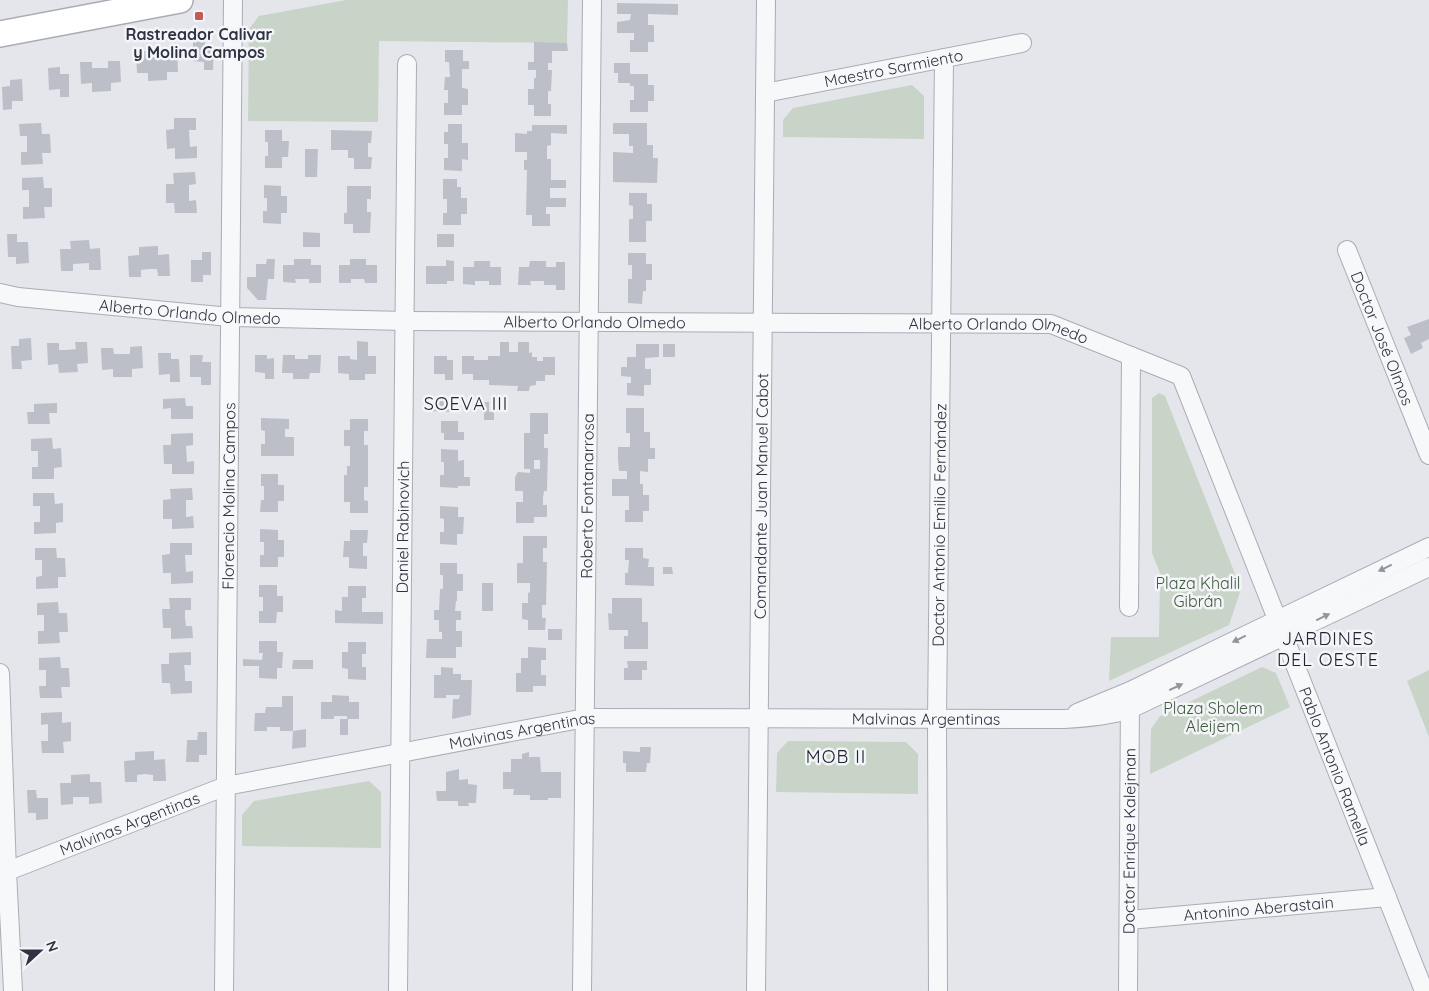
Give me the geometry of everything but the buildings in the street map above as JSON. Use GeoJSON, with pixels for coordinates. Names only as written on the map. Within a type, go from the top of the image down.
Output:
{"type":"FeatureCollection","features":[{"type":"Feature","properties":{"kind":"main road"},"geometry":{"type":"LineString","coordinates":[[0,34],[180,0]]}},
{"type":"Feature","properties":{"kind":"street","name":"Florencio Molina Campos"},"geometry":{"type":"LineString","coordinates":[[224,991],[233,0]]}},
{"type":"Feature","properties":{"kind":"street","name":"Roberto Fontanarrosa"},"geometry":{"type":"LineString","coordinates":[[582,991],[592,0]]}},
{"type":"Feature","properties":{"kind":"street","name":"Comandante Juan Manuel Cabot"},"geometry":{"type":"LineString","coordinates":[[756,991],[766,0]]}},
{"type":"Feature","properties":{"kind":"street","name":"Maestro Sarmiento"},"geometry":{"type":"LineString","coordinates":[[765,93],[1022,43]]}},
{"type":"Feature","properties":{"kind":"street","name":"Doctor Antonio Emilio Fernández"},"geometry":{"type":"LineString","coordinates":[[938,991],[937,719],[944,58]]}},
{"type":"Feature","properties":{"kind":"street","name":"Daniel Rabinovich"},"geometry":{"type":"LineString","coordinates":[[398,991],[407,64]]}},
{"type":"Feature","properties":{"kind":"street","name":"Doctor José Olmos"},"geometry":{"type":"LineString","coordinates":[[1348,250],[1429,455]]}},
{"type":"Feature","properties":{"kind":"street","name":"Alberto Orlando Olmedo"},"geometry":{"type":"LineString","coordinates":[[0,293],[18,297],[230,317],[405,321],[1051,324],[1181,376]]}},
{"type":"Feature","properties":{"kind":"street"},"geometry":{"type":"LineString","coordinates":[[1130,607],[1131,356]]}},
{"type":"Feature","properties":{"kind":"street","name":"Pablo Antonio Ramella"},"geometry":{"type":"LineString","coordinates":[[1181,376],[1424,991]]}},
{"type":"Feature","properties":{"kind":"street","name":"Malvinas Argentinas"},"geometry":{"type":"LineString","coordinates":[[3,872],[226,786],[585,718],[1064,719],[1108,715],[1130,709],[1429,547]]}},
{"type":"Feature","properties":{"kind":"street","name":"Malvinas Argentinas"},"geometry":{"type":"LineString","coordinates":[[1064,719],[1429,566]]}},
{"type":"Feature","properties":{"kind":"street"},"geometry":{"type":"LineString","coordinates":[[0,673],[3,872],[13,991]]}},
{"type":"Feature","properties":{"kind":"street","name":"Doctor Enrique Kalejman"},"geometry":{"type":"LineString","coordinates":[[1128,991],[1130,691]]}},
{"type":"Feature","properties":{"kind":"street","name":"Antonino Aberastain"},"geometry":{"type":"LineString","coordinates":[[1129,920],[1387,897]]}},
{"type":"Feature","properties":{"kind":"green space"},"geometry":{"type":"Polygon","coordinates":[[[346,0],[568,0],[567,43],[379,41],[378,122],[248,121],[249,29],[259,16],[346,0]]]}},
{"type":"Feature","properties":{"kind":"green space"},"geometry":{"type":"Polygon","coordinates":[[[912,85],[924,96],[924,139],[783,137],[783,120],[793,108],[912,85]]]}},
{"type":"Feature","properties":{"kind":"green space","name":"Plaza Khalil Gibrán"},"geometry":{"type":"Polygon","coordinates":[[[1159,393],[1165,396],[1241,589],[1229,625],[1109,681],[1111,637],[1159,637],[1160,573],[1152,553],[1152,398],[1159,393]]]}},
{"type":"Feature","properties":{"kind":"green space","name":"Plaza Sholem Aleijem"},"geometry":{"type":"Polygon","coordinates":[[[1262,667],[1276,673],[1290,707],[1150,774],[1151,729],[1160,716],[1262,667]]]}},
{"type":"Feature","properties":{"kind":"green space"},"geometry":{"type":"Polygon","coordinates":[[[1429,670],[1429,737],[1407,681],[1429,670]]]}},
{"type":"Feature","properties":{"kind":"green space"},"geometry":{"type":"Polygon","coordinates":[[[788,741],[906,742],[918,754],[918,794],[776,792],[777,753],[788,741]]]}},
{"type":"Feature","properties":{"kind":"green space"},"geometry":{"type":"Polygon","coordinates":[[[369,781],[381,792],[381,848],[242,846],[242,815],[254,801],[369,781]]]}},
{"type":"Feature","properties":{"kind":"place","name":"Rastreador Calivar y Molina Campos"},"geometry":{"type":"Point","coordinates":[199,16]}},
{"type":"Feature","properties":{"kind":"district","name":"SOEVA III"},"geometry":{"type":"Point","coordinates":[466,403]}},
{"type":"Feature","properties":{"kind":"district","name":"JARDINES DEL OESTE"},"geometry":{"type":"Point","coordinates":[1328,648]}},
{"type":"Feature","properties":{"kind":"district","name":"MOB II"},"geometry":{"type":"Point","coordinates":[836,756]}}]}
